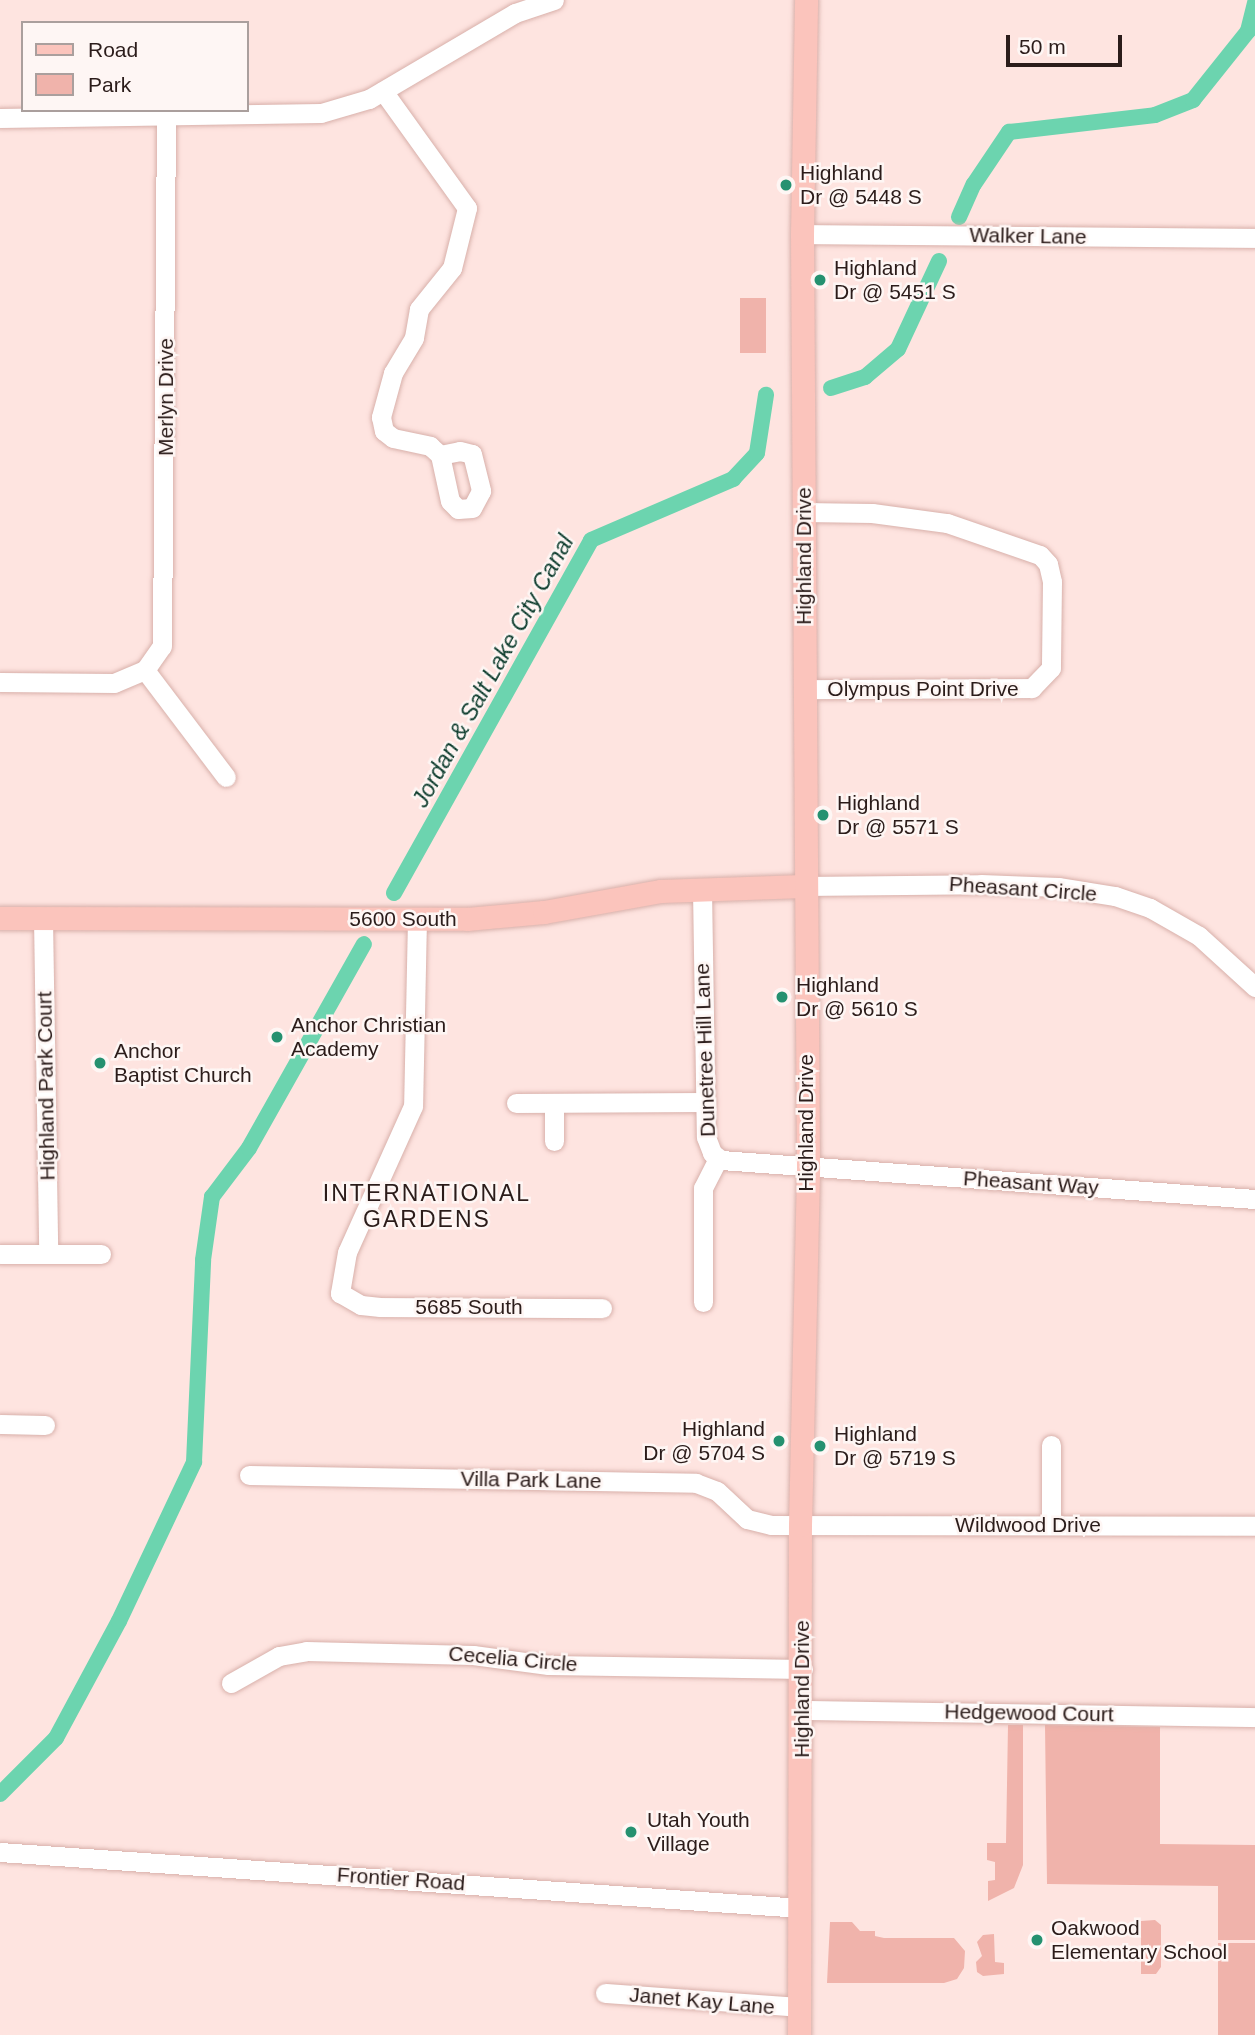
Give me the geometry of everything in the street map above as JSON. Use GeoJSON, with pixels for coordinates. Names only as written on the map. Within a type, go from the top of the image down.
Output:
{"type":"FeatureCollection","features":[{"type":"Feature","properties":{"kind":"main road","name":"Highland Drive"},"geometry":{"type":"LineString","coordinates":[[799,2035],[803,1669],[800,1525],[807,1166],[803,886],[802,234],[806,0]]}},
{"type":"Feature","properties":{"kind":"main road","name":"5600 South"},"geometry":{"type":"LineString","coordinates":[[0,918],[418,919],[513,916],[640,894],[803,886]]}},
{"type":"Feature","properties":{"kind":"street"},"geometry":{"type":"LineString","coordinates":[[0,118],[305,116],[353,105],[383,91],[500,21],[551,0]]}},
{"type":"Feature","properties":{"kind":"street"},"geometry":{"type":"LineString","coordinates":[[383,91],[467,208],[452,268],[419,309],[414,338],[393,373],[381,417],[388,436],[430,446],[440,455]]}},
{"type":"Feature","properties":{"kind":"street","name":"Merlyn Drive"},"geometry":{"type":"LineString","coordinates":[[145,670],[162,646],[166,616],[166,118]]}},
{"type":"Feature","properties":{"kind":"street","name":"Walker Lane"},"geometry":{"type":"LineString","coordinates":[[802,234],[1255,238]]}},
{"type":"Feature","properties":{"kind":"street","name":"Olympus Point Drive"},"geometry":{"type":"LineString","coordinates":[[803,512],[872,513],[947,523],[1033,551],[1048,564],[1052,582],[1051,668],[1032,688],[804,689]]}},
{"type":"Feature","properties":{"kind":"street"},"geometry":{"type":"LineString","coordinates":[[0,682],[114,683],[145,670],[226,776]]}},
{"type":"Feature","properties":{"kind":"street","name":"Pheasant Circle"},"geometry":{"type":"LineString","coordinates":[[803,886],[981,884],[1058,887],[1115,897],[1150,908],[1199,936],[1255,987]]}},
{"type":"Feature","properties":{"kind":"street","name":"Dunetree Hill Lane"},"geometry":{"type":"LineString","coordinates":[[702,889],[707,1141],[718,1159],[807,1166]]}},
{"type":"Feature","properties":{"kind":"street","name":"Highland Park Court"},"geometry":{"type":"LineString","coordinates":[[43,918],[48,1254]]}},
{"type":"Feature","properties":{"kind":"street","name":"5685 South"},"geometry":{"type":"LineString","coordinates":[[418,919],[413,1106],[347,1252],[340,1293],[361,1305],[380,1307],[602,1308]]}},
{"type":"Feature","properties":{"kind":"street"},"geometry":{"type":"LineString","coordinates":[[516,1103],[706,1102]]}},
{"type":"Feature","properties":{"kind":"street"},"geometry":{"type":"LineString","coordinates":[[554,1103],[554,1141]]}},
{"type":"Feature","properties":{"kind":"street"},"geometry":{"type":"LineString","coordinates":[[703,1302],[703,1192],[718,1159]]}},
{"type":"Feature","properties":{"kind":"street","name":"Pheasant Way"},"geometry":{"type":"LineString","coordinates":[[807,1166],[1255,1199]]}},
{"type":"Feature","properties":{"kind":"street"},"geometry":{"type":"LineString","coordinates":[[0,1254],[101,1254]]}},
{"type":"Feature","properties":{"kind":"street"},"geometry":{"type":"LineString","coordinates":[[0,1424],[45,1425]]}},
{"type":"Feature","properties":{"kind":"street"},"geometry":{"type":"LineString","coordinates":[[1051,1445],[1051,1525]]}},
{"type":"Feature","properties":{"kind":"street","name":"Villa Park Lane"},"geometry":{"type":"LineString","coordinates":[[249,1475],[696,1483],[710,1486],[754,1522],[800,1525]]}},
{"type":"Feature","properties":{"kind":"street","name":"Wildwood Drive"},"geometry":{"type":"LineString","coordinates":[[800,1525],[1255,1526]]}},
{"type":"Feature","properties":{"kind":"street","name":"Cecelia Circle"},"geometry":{"type":"LineString","coordinates":[[232,1683],[279,1656],[306,1651],[473,1654],[548,1665],[803,1669]]}},
{"type":"Feature","properties":{"kind":"street","name":"Hedgewood Court"},"geometry":{"type":"LineString","coordinates":[[802,1710],[1255,1717]]}},
{"type":"Feature","properties":{"kind":"street","name":"Frontier Road"},"geometry":{"type":"LineString","coordinates":[[0,1852],[801,1908]]}},
{"type":"Feature","properties":{"kind":"street","name":"Janet Kay Lane"},"geometry":{"type":"LineString","coordinates":[[605,1993],[799,2007]]}},
{"type":"Feature","properties":{"kind":"green space"},"geometry":{"type":"Polygon","coordinates":[[[740,298],[766,298],[766,353],[740,353],[740,298]]]}},
{"type":"Feature","properties":{"kind":"green space"},"geometry":{"type":"Polygon","coordinates":[[[1008,1725],[1023,1725],[1023,1865],[1014,1888],[988,1901],[988,1881],[995,1880],[995,1862],[987,1860],[987,1843],[1006,1843],[1008,1725]]]}},
{"type":"Feature","properties":{"kind":"green space"},"geometry":{"type":"Polygon","coordinates":[[[1045,1725],[1160,1727],[1160,1844],[1255,1845],[1255,1940],[1218,1940],[1218,1886],[1047,1884],[1045,1725]]]}},
{"type":"Feature","properties":{"kind":"green space"},"geometry":{"type":"Polygon","coordinates":[[[1155,1920],[1161,1925],[1161,1967],[1156,1974],[1141,1974],[1141,1921],[1155,1920]]]}},
{"type":"Feature","properties":{"kind":"green space"},"geometry":{"type":"Polygon","coordinates":[[[830,1922],[852,1922],[860,1931],[875,1931],[875,1936],[884,1938],[954,1938],[965,1951],[964,1968],[957,1979],[944,1983],[827,1983],[830,1922]]]}},
{"type":"Feature","properties":{"kind":"green space"},"geometry":{"type":"Polygon","coordinates":[[[994,1934],[995,1962],[1004,1963],[1004,1974],[983,1976],[977,1972],[976,1962],[982,1956],[977,1942],[983,1935],[994,1934]]]}},
{"type":"Feature","properties":{"kind":"green space"},"geometry":{"type":"Polygon","coordinates":[[[1218,1943],[1255,1943],[1255,2035],[1218,2035],[1218,1943]]]}},
{"type":"Feature","properties":{"kind":"waterway","name":"Jordan & Salt Lake City Canal"},"geometry":{"type":"LineString","coordinates":[[959,217],[974,184],[1009,132],[1155,115],[1193,100],[1248,31],[1255,2]]}},
{"type":"Feature","properties":{"kind":"waterway","name":"Jordan & Salt Lake City Canal"},"geometry":{"type":"LineString","coordinates":[[831,388],[865,377],[898,349],[939,261]]}},
{"type":"Feature","properties":{"kind":"waterway","name":"Jordan & Salt Lake City Canal"},"geometry":{"type":"LineString","coordinates":[[394,893],[591,540],[733,479],[757,453],[766,395]]}},
{"type":"Feature","properties":{"kind":"waterway","name":"Jordan & Salt Lake City Canal"},"geometry":{"type":"LineString","coordinates":[[0,1794],[56,1738],[119,1621],[194,1462],[203,1260],[212,1197],[249,1148],[364,944]]}},
{"type":"Feature","properties":{"kind":"place","name":"Highland Dr @ 5448 S"},"geometry":{"type":"Point","coordinates":[786,185]}},
{"type":"Feature","properties":{"kind":"place","name":"Highland Dr @ 5451 S"},"geometry":{"type":"Point","coordinates":[820,280]}},
{"type":"Feature","properties":{"kind":"place","name":"Highland Dr @ 5571 S"},"geometry":{"type":"Point","coordinates":[823,815]}},
{"type":"Feature","properties":{"kind":"place","name":"Highland Dr @ 5610 S"},"geometry":{"type":"Point","coordinates":[782,997]}},
{"type":"Feature","properties":{"kind":"place","name":"Anchor Christian Academy"},"geometry":{"type":"Point","coordinates":[277,1037]}},
{"type":"Feature","properties":{"kind":"place","name":"Anchor Baptist Church"},"geometry":{"type":"Point","coordinates":[100,1063]}},
{"type":"Feature","properties":{"kind":"place","name":"Highland Dr @ 5704 S"},"geometry":{"type":"Point","coordinates":[779,1441]}},
{"type":"Feature","properties":{"kind":"place","name":"Highland Dr @ 5719 S"},"geometry":{"type":"Point","coordinates":[820,1446]}},
{"type":"Feature","properties":{"kind":"place","name":"Utah Youth Village"},"geometry":{"type":"Point","coordinates":[631,1832]}},
{"type":"Feature","properties":{"kind":"place","name":"Oakwood Elementary School"},"geometry":{"type":"Point","coordinates":[1037,1940]}},
{"type":"Feature","properties":{"kind":"district","name":"INTERNATIONAL GARDENS"},"geometry":{"type":"Point","coordinates":[427,1206]}}]}
